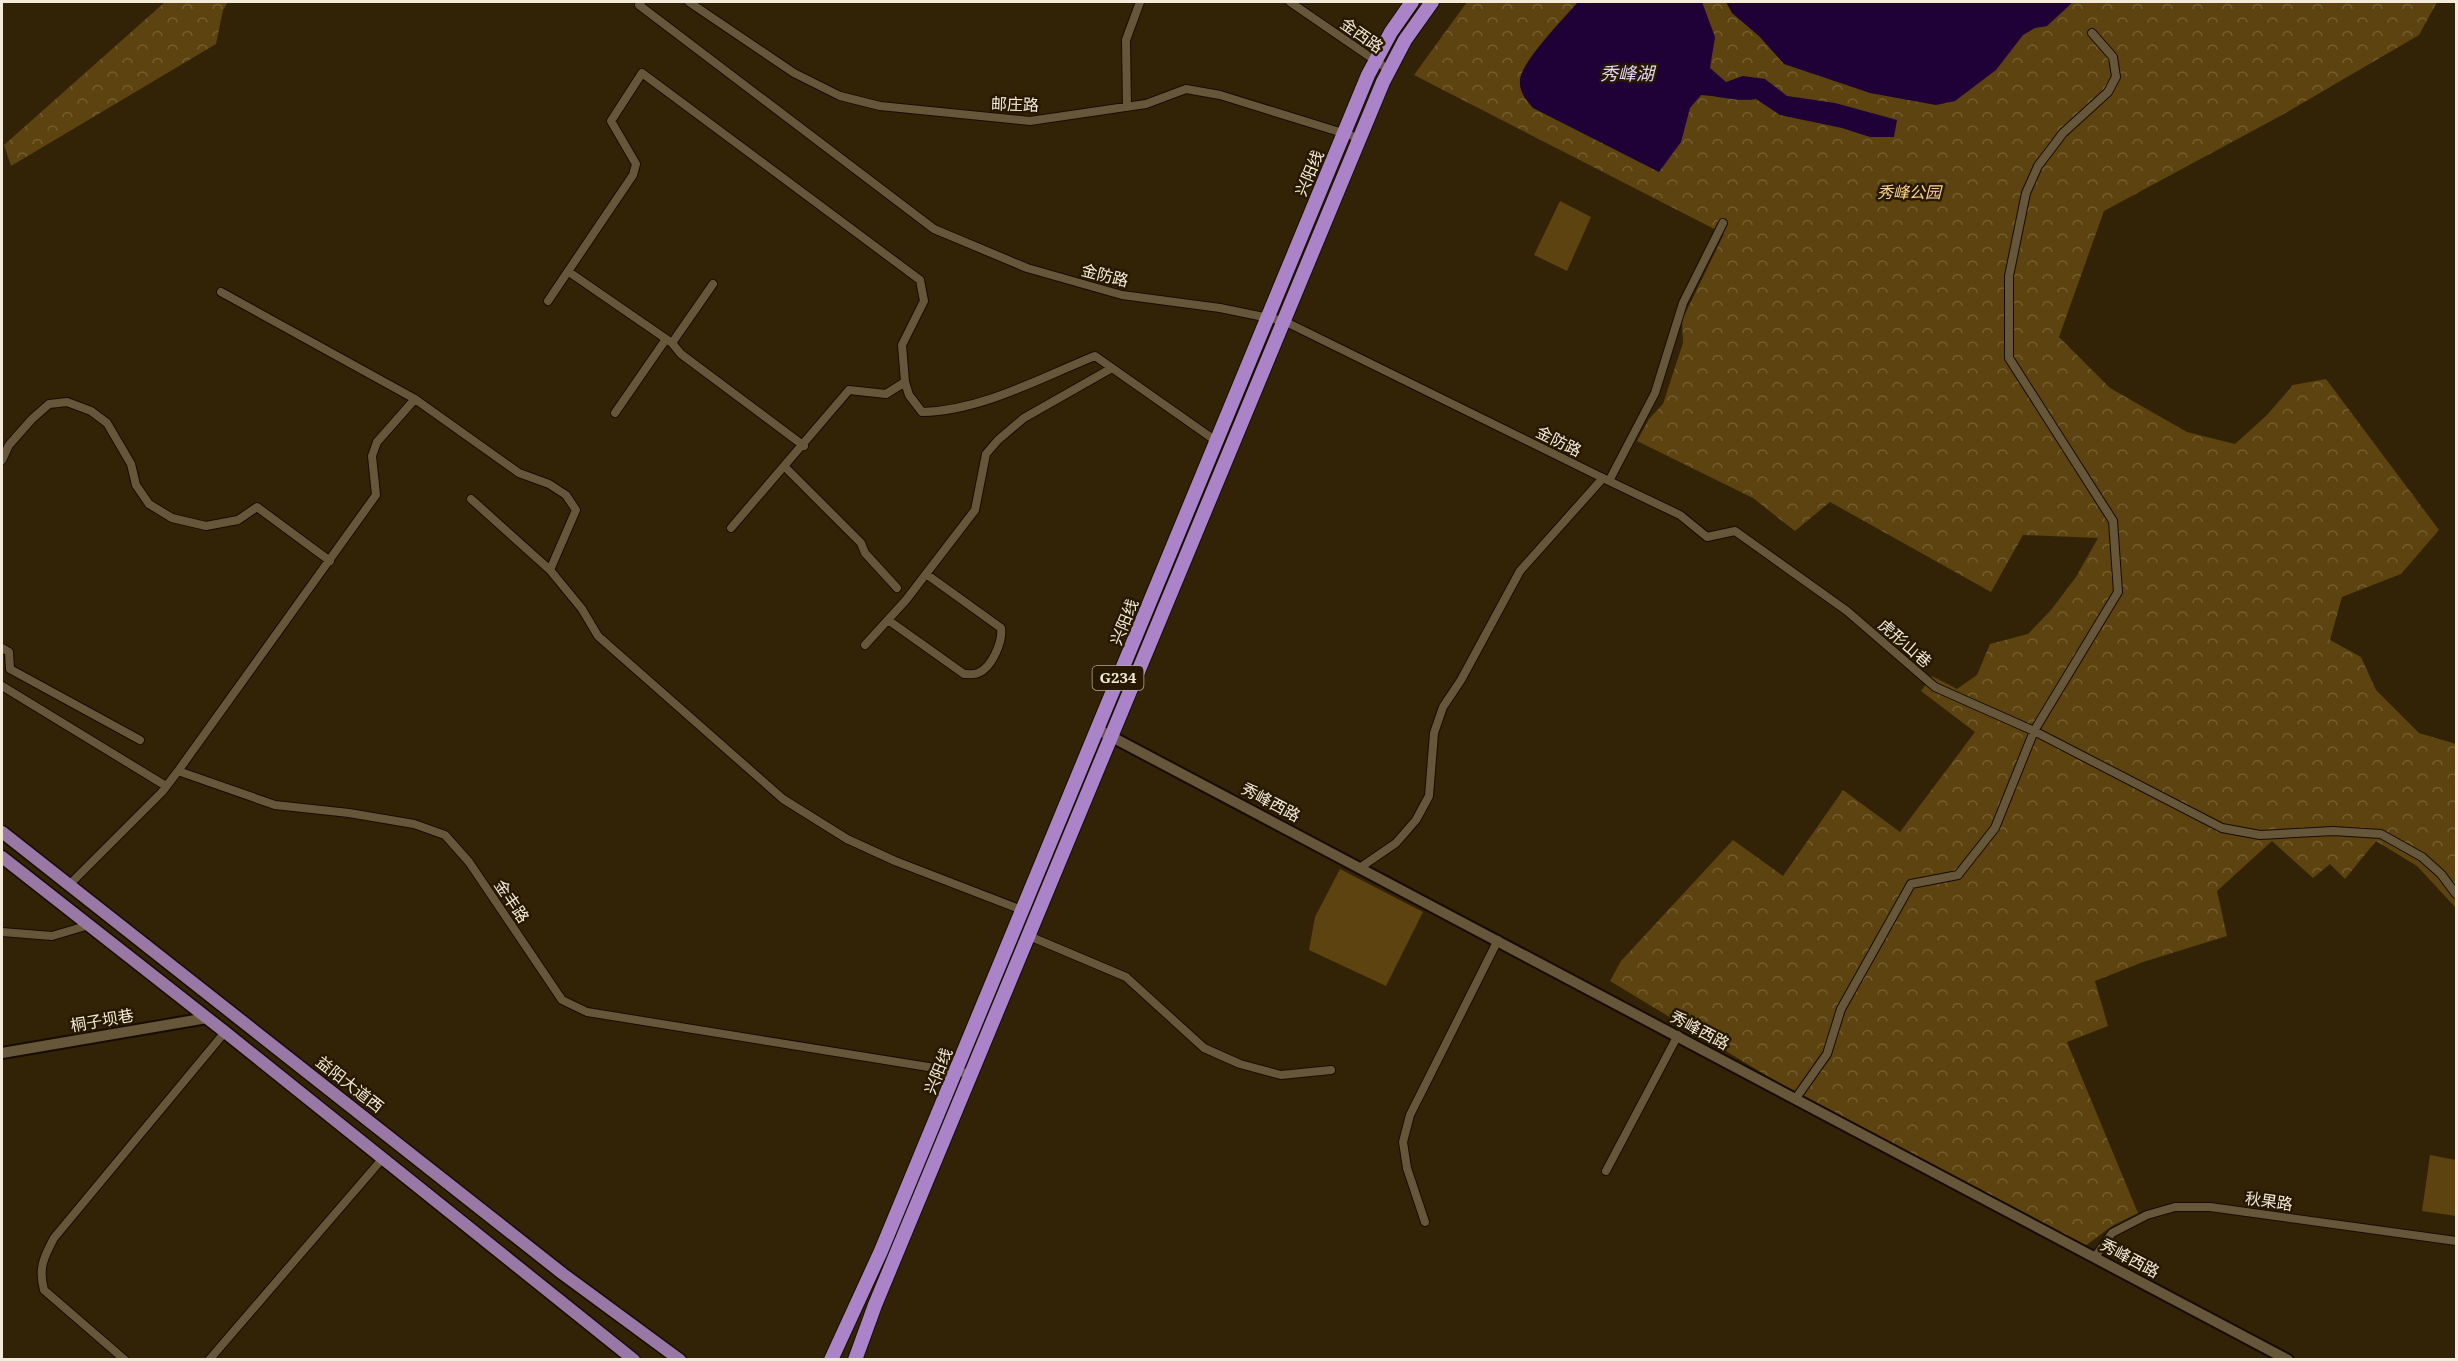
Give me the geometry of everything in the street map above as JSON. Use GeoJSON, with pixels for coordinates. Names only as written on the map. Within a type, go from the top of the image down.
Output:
{"type":"FeatureCollection","features":[{"type":"Feature","properties":{"kind":"highway","name":"兴阳线"},"geometry":{"type":"LineString","coordinates":[[831,1359],[881,1251],[1344,134],[1375,62],[1391,32],[1413,2]]}},
{"type":"Feature","properties":{"kind":"highway","name":"兴阳线"},"geometry":{"type":"LineString","coordinates":[[855,1359],[875,1305],[1359,138],[1405,40],[1432,2]]}},
{"type":"Feature","properties":{"kind":"main road","name":"益阳大道西"},"geometry":{"type":"LineString","coordinates":[[2,832],[562,1274],[680,1359]]}},
{"type":"Feature","properties":{"kind":"main road"},"geometry":{"type":"LineString","coordinates":[[2,857],[634,1359]]}},
{"type":"Feature","properties":{"kind":"street","name":"邮庄路"},"geometry":{"type":"LineString","coordinates":[[689,2],[794,72],[840,96],[880,106],[1030,121],[1146,104],[1186,89],[1220,96],[1359,138]]}},
{"type":"Feature","properties":{"kind":"street"},"geometry":{"type":"LineString","coordinates":[[1127,107],[1126,40],[1140,2]]}},
{"type":"Feature","properties":{"kind":"street","name":"金西路"},"geometry":{"type":"LineString","coordinates":[[1290,2],[1389,70]]}},
{"type":"Feature","properties":{"kind":"street","name":"金防路"},"geometry":{"type":"LineString","coordinates":[[640,3],[934,229],[1027,268],[1122,295],[1220,308],[1284,321],[1606,479]]}},
{"type":"Feature","properties":{"kind":"street"},"geometry":{"type":"LineString","coordinates":[[1796,1098],[1827,1054],[1841,1009],[1911,884],[1958,875],[1995,828],[2034,731],[2118,592],[2113,521],[2009,358],[2009,276],[2026,193],[2038,166],[2063,133],[2108,92],[2116,77],[2113,57],[2092,33]]}},
{"type":"Feature","properties":{"kind":"street"},"geometry":{"type":"LineString","coordinates":[[548,301],[633,175],[636,164],[611,121],[642,73],[920,280],[924,300],[902,345],[905,382],[909,395],[922,412],[938,412],[986,400],[1095,356],[1216,441]]}},
{"type":"Feature","properties":{"kind":"street"},"geometry":{"type":"LineString","coordinates":[[1360,867],[1395,843],[1416,820],[1429,796],[1434,733],[1443,707],[1461,680],[1520,571],[1606,479],[1654,393],[1683,303],[1722,223]]}},
{"type":"Feature","properties":{"kind":"street"},"geometry":{"type":"LineString","coordinates":[[569,272],[669,341],[681,354],[804,446]]}},
{"type":"Feature","properties":{"kind":"street"},"geometry":{"type":"LineString","coordinates":[[615,413],[713,284]]}},
{"type":"Feature","properties":{"kind":"street"},"geometry":{"type":"LineString","coordinates":[[221,292],[415,399],[519,473],[549,484],[566,495],[576,510],[550,570]]}},
{"type":"Feature","properties":{"kind":"street"},"geometry":{"type":"LineString","coordinates":[[866,645],[926,574],[975,510],[987,454],[998,440],[1024,418],[1112,368]]}},
{"type":"Feature","properties":{"kind":"street"},"geometry":{"type":"LineString","coordinates":[[731,528],[804,446],[849,390],[886,394],[905,382]]}},
{"type":"Feature","properties":{"kind":"street"},"geometry":{"type":"LineString","coordinates":[[69,885],[166,786],[330,561],[376,495],[372,456],[377,442],[415,399]]}},
{"type":"Feature","properties":{"kind":"street"},"geometry":{"type":"LineString","coordinates":[[2,460],[9,445],[32,419],[49,404],[67,402],[92,411],[107,423],[131,464],[136,485],[149,504],[172,518],[206,526],[238,520],[257,507],[330,561]]}},
{"type":"Feature","properties":{"kind":"street"},"geometry":{"type":"LineString","coordinates":[[785,467],[861,543],[865,553],[897,588]]}},
{"type":"Feature","properties":{"kind":"street","name":"虎形山巷"},"geometry":{"type":"LineString","coordinates":[[1606,479],[1680,514],[1707,537],[1735,531],[1847,611],[1935,687],[2034,731],[2223,828],[2260,835],[2333,831],[2381,834],[2422,857],[2441,874],[2457,894]]}},
{"type":"Feature","properties":{"kind":"street"},"geometry":{"type":"LineString","coordinates":[[471,499],[550,570],[582,609],[598,636],[783,799],[847,839],[895,861],[1022,910]]}},
{"type":"Feature","properties":{"kind":"street"},"geometry":{"type":"LineString","coordinates":[[888,620],[964,674],[977,674],[986,669],[1003,640],[1001,627],[926,574]]}},
{"type":"Feature","properties":{"kind":"street"},"geometry":{"type":"LineString","coordinates":[[2,648],[9,652],[10,669],[140,740]]}},
{"type":"Feature","properties":{"kind":"street"},"geometry":{"type":"LineString","coordinates":[[2,686],[166,786]]}},
{"type":"Feature","properties":{"kind":"street","name":"秀峰西路"},"geometry":{"type":"LineString","coordinates":[[1097,729],[2289,1359]]}},
{"type":"Feature","properties":{"kind":"street","name":"金丰路"},"geometry":{"type":"LineString","coordinates":[[178,771],[275,805],[349,813],[414,824],[445,835],[469,862],[562,1000],[587,1012],[972,1074]]}},
{"type":"Feature","properties":{"kind":"street"},"geometry":{"type":"LineString","coordinates":[[2,932],[52,936],[89,925]]}},
{"type":"Feature","properties":{"kind":"street"},"geometry":{"type":"LineString","coordinates":[[1029,936],[1126,977],[1204,1048],[1240,1064],[1281,1075],[1331,1070]]}},
{"type":"Feature","properties":{"kind":"street"},"geometry":{"type":"LineString","coordinates":[[1425,1222],[1407,1168],[1403,1142],[1410,1115],[1498,940]]}},
{"type":"Feature","properties":{"kind":"street","name":"桐子坝巷"},"geometry":{"type":"LineString","coordinates":[[2,1053],[207,1018]]}},
{"type":"Feature","properties":{"kind":"street"},"geometry":{"type":"LineString","coordinates":[[125,1359],[44,1290],[40,1274],[45,1254],[54,1238],[225,1032]]}},
{"type":"Feature","properties":{"kind":"street"},"geometry":{"type":"LineString","coordinates":[[1606,1171],[1678,1035]]}},
{"type":"Feature","properties":{"kind":"street"},"geometry":{"type":"LineString","coordinates":[[209,1359],[383,1158]]}},
{"type":"Feature","properties":{"kind":"street","name":"秋果路"},"geometry":{"type":"LineString","coordinates":[[2095,1257],[2112,1233],[2147,1215],[2175,1207],[2210,1207],[2457,1241]]}},
{"type":"Feature","properties":{"kind":"green space"},"geometry":{"type":"Polygon","coordinates":[[[165,2],[228,2],[223,10],[216,44],[11,166],[4,145],[165,2]]]}},
{"type":"Feature","properties":{"kind":"green space","name":"秀峰公园"},"geometry":{"type":"Polygon","coordinates":[[[1467,2],[2437,2],[2419,35],[2282,115],[2104,211],[2059,337],[2110,388],[2187,432],[2235,444],[2267,415],[2293,385],[2326,379],[2439,530],[2401,574],[2342,597],[2330,640],[2361,657],[2376,690],[2419,733],[2456,744],[2456,908],[2417,866],[2376,841],[2345,879],[2330,864],[2313,878],[2272,841],[2217,891],[2227,936],[2143,962],[2095,981],[2108,1026],[2067,1042],[2138,1213],[2112,1226],[2085,1246],[1802,1097],[1610,981],[1621,961],[1733,840],[1783,876],[1843,790],[1900,832],[1975,732],[1921,691],[1932,676],[1957,689],[1977,675],[1990,644],[2028,634],[2051,610],[2076,577],[2098,538],[2023,535],[1991,592],[1830,502],[1795,531],[1753,498],[1637,441],[1649,419],[1663,404],[1683,343],[1682,320],[1724,234],[1414,75],[1467,2]]]}},
{"type":"Feature","properties":{"kind":"green space"},"geometry":{"type":"Polygon","coordinates":[[[1560,201],[1591,217],[1567,271],[1534,255],[1560,201]]]}},
{"type":"Feature","properties":{"kind":"green space"},"geometry":{"type":"Polygon","coordinates":[[[1340,869],[1423,912],[1386,986],[1309,950],[1315,917],[1340,869]]]}},
{"type":"Feature","properties":{"kind":"green space"},"geometry":{"type":"Polygon","coordinates":[[[2430,1155],[2456,1160],[2456,1216],[2422,1211],[2430,1155]]]}},
{"type":"Feature","properties":{"kind":"water","name":"秀峰湖"},"geometry":{"type":"Polygon","coordinates":[[[1578,2],[1702,2],[1715,37],[1710,68],[1726,82],[1743,76],[1765,79],[1787,96],[1835,103],[1897,120],[1894,137],[1870,137],[1842,128],[1780,115],[1756,99],[1701,95],[1690,108],[1681,142],[1659,172],[1533,108],[1522,92],[1520,80],[1528,62],[1578,2]]]}},
{"type":"Feature","properties":{"kind":"water"},"geometry":{"type":"Polygon","coordinates":[[[1726,2],[2073,2],[2047,26],[2035,28],[2023,35],[1996,70],[1955,101],[1936,105],[1870,93],[1784,64],[1759,36],[1732,13],[1726,2]]]}}]}
